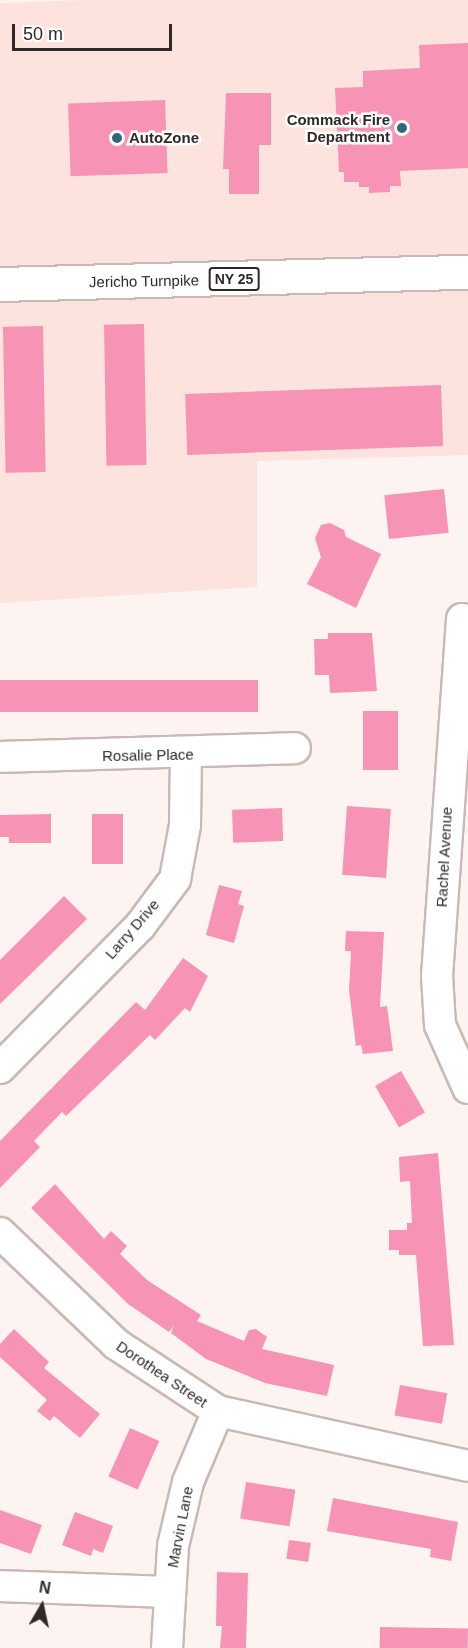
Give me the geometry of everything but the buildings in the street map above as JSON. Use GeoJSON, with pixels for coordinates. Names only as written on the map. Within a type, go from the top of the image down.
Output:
{"type":"FeatureCollection","features":[{"type":"Feature","properties":{"kind":"main road","name":"Jericho Turnpike"},"geometry":{"type":"LineString","coordinates":[[0,284],[468,272]]}},
{"type":"Feature","properties":{"kind":"street","name":"Rachel Avenue"},"geometry":{"type":"LineString","coordinates":[[462,619],[437,975],[440,1025],[468,1088]]}},
{"type":"Feature","properties":{"kind":"street","name":"Rosalie Place"},"geometry":{"type":"LineString","coordinates":[[0,757],[186,754],[295,748]]}},
{"type":"Feature","properties":{"kind":"street","name":"Larry Drive"},"geometry":{"type":"LineString","coordinates":[[0,1068],[140,926],[175,879],[185,825],[186,754]]}},
{"type":"Feature","properties":{"kind":"street","name":"Dorothea Street"},"geometry":{"type":"LineString","coordinates":[[0,1233],[116,1344],[218,1411],[468,1466]]}},
{"type":"Feature","properties":{"kind":"street","name":"Marvin Lane"},"geometry":{"type":"LineString","coordinates":[[167,1648],[168,1592],[188,1482],[218,1411]]}},
{"type":"Feature","properties":{"kind":"street"},"geometry":{"type":"LineString","coordinates":[[0,1586],[168,1592]]}},
{"type":"Feature","properties":{"kind":"shaded area"},"geometry":{"type":"Polygon","coordinates":[[[82,0],[468,0],[468,455],[257,461],[257,587],[0,603],[0,3],[82,0]]]}},
{"type":"Feature","properties":{"kind":"place","name":"Commack Fire Department"},"geometry":{"type":"Point","coordinates":[402,128]}},
{"type":"Feature","properties":{"kind":"place","name":"AutoZone"},"geometry":{"type":"Point","coordinates":[117,138]}}]}
